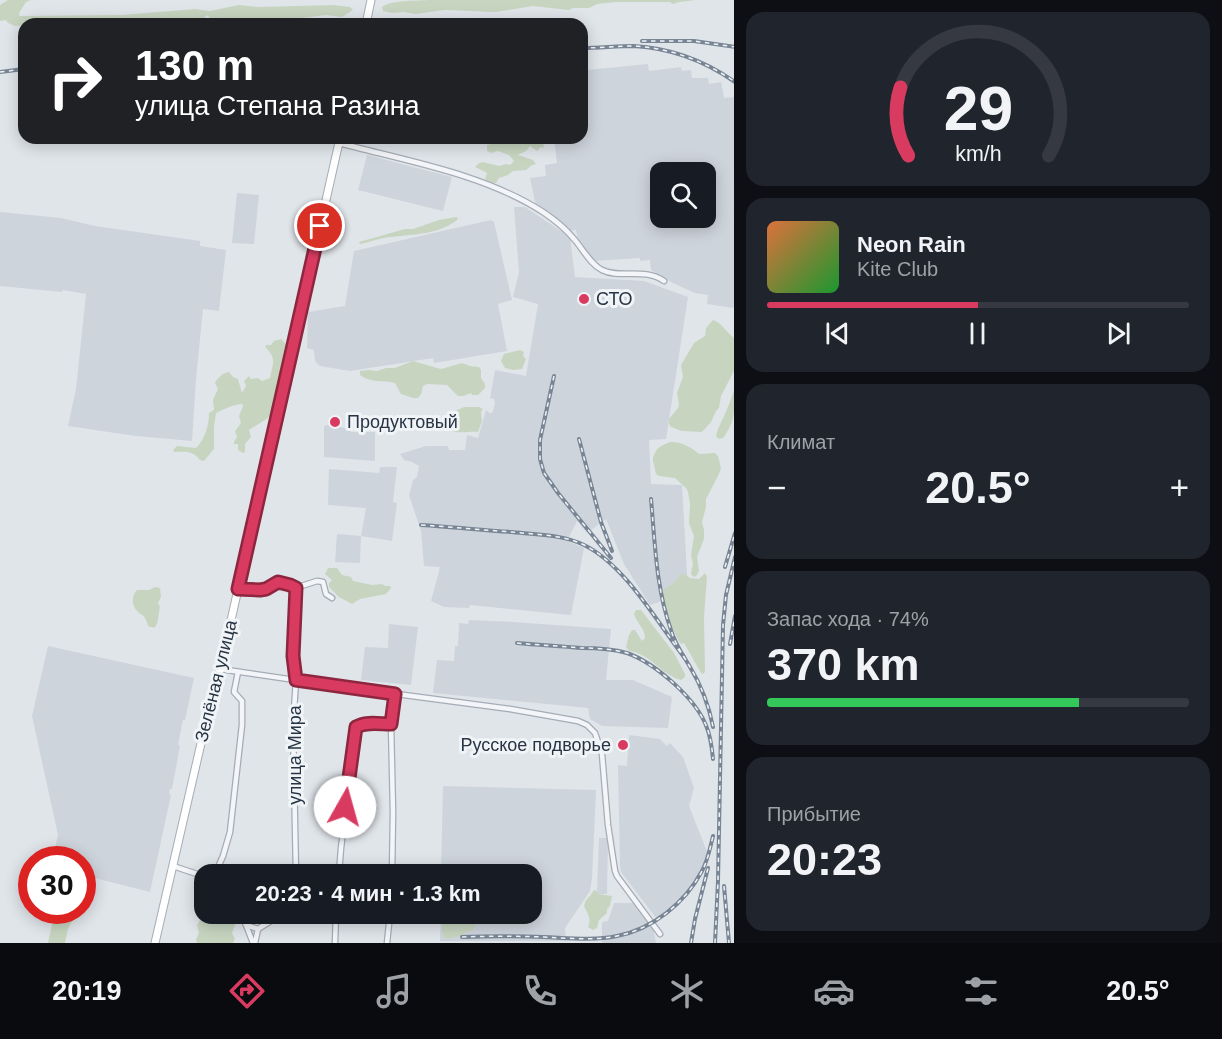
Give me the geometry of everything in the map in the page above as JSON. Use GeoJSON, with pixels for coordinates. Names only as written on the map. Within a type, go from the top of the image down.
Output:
{"type":"FeatureCollection","features":[{"type":"Feature","properties":{"kind":"street"},"geometry":{"type":"LineString","coordinates":[[367,18],[371,0]]}},
{"type":"Feature","properties":{"kind":"street","name":"Зелёная улица"},"geometry":{"type":"LineString","coordinates":[[155,943],[220,669],[338,144]]}},
{"type":"Feature","properties":{"kind":"street"},"geometry":{"type":"LineString","coordinates":[[353,144],[495,187],[527,202],[559,222],[599,268],[610,272],[652,274],[664,281]]}},
{"type":"Feature","properties":{"kind":"street"},"geometry":{"type":"LineString","coordinates":[[238,589],[266,589],[278,582],[296,588],[316,581],[323,582],[326,594],[332,598]]}},
{"type":"Feature","properties":{"kind":"street","name":"улица Мира"},"geometry":{"type":"LineString","coordinates":[[296,588],[293,656],[296,680],[293,725],[296,864]]}},
{"type":"Feature","properties":{"kind":"street"},"geometry":{"type":"LineString","coordinates":[[220,669],[510,709],[578,721],[586,725],[595,733],[602,754],[608,825],[615,871],[660,934]]}},
{"type":"Feature","properties":{"kind":"street"},"geometry":{"type":"LineString","coordinates":[[219,864],[230,832],[242,725],[243,701],[234,692],[238,672]]}},
{"type":"Feature","properties":{"kind":"street"},"geometry":{"type":"LineString","coordinates":[[392,864],[391,724],[395,694]]}},
{"type":"Feature","properties":{"kind":"street"},"geometry":{"type":"LineString","coordinates":[[340,864],[356,729],[358,725],[365,723],[391,724]]}},
{"type":"Feature","properties":{"kind":"street"},"geometry":{"type":"LineString","coordinates":[[173,866],[194,873]]}},
{"type":"Feature","properties":{"kind":"street"},"geometry":{"type":"LineString","coordinates":[[254,943],[258,929],[266,924]]}},
{"type":"Feature","properties":{"kind":"street"},"geometry":{"type":"LineString","coordinates":[[334,943],[335,924]]}},
{"type":"Feature","properties":{"kind":"street"},"geometry":{"type":"LineString","coordinates":[[387,943],[389,924]]}},
{"type":"Feature","properties":{"kind":"street"},"geometry":{"type":"LineString","coordinates":[[246,925],[258,929]]}},
{"type":"Feature","properties":{"kind":"street"},"geometry":{"type":"LineString","coordinates":[[246,925],[254,943]]}},
{"type":"Feature","properties":{"kind":"shaded area"},"geometry":{"type":"Polygon","coordinates":[[[648,64],[649,71],[681,67],[682,71],[691,70],[692,78],[708,78],[709,84],[721,82],[724,98],[734,97],[733,308],[707,304],[708,295],[695,293],[651,270],[650,260],[640,261],[640,258],[594,261],[578,240],[576,230],[569,231],[560,221],[536,206],[530,178],[546,176],[545,165],[557,163],[555,144],[588,144],[588,70],[648,64]]]}},
{"type":"Feature","properties":{"kind":"shaded area"},"geometry":{"type":"Polygon","coordinates":[[[367,155],[452,177],[443,211],[358,190],[367,155]]]}},
{"type":"Feature","properties":{"kind":"shaded area"},"geometry":{"type":"Polygon","coordinates":[[[237,193],[259,195],[254,244],[232,243],[237,193]]]}},
{"type":"Feature","properties":{"kind":"shaded area"},"geometry":{"type":"Polygon","coordinates":[[[514,207],[525,207],[570,237],[575,277],[644,281],[688,297],[666,439],[649,440],[651,484],[682,485],[688,592],[650,605],[624,564],[606,519],[587,533],[577,521],[567,541],[584,548],[571,615],[470,605],[469,608],[444,607],[431,601],[440,567],[424,566],[421,531],[409,495],[419,466],[404,460],[400,454],[426,446],[448,446],[449,450],[465,450],[467,435],[478,438],[486,410],[491,414],[493,411],[495,403],[494,399],[490,398],[495,370],[526,376],[538,304],[513,297],[519,272],[514,207]]]}},
{"type":"Feature","properties":{"kind":"shaded area"},"geometry":{"type":"Polygon","coordinates":[[[0,212],[61,218],[95,226],[200,241],[200,246],[226,250],[219,311],[203,309],[192,441],[68,426],[76,389],[86,294],[63,290],[62,292],[0,286],[0,212]]]}},
{"type":"Feature","properties":{"kind":"shaded area"},"geometry":{"type":"Polygon","coordinates":[[[491,220],[494,222],[512,300],[498,304],[507,351],[434,363],[433,358],[350,371],[320,366],[315,361],[314,350],[307,348],[308,312],[345,306],[354,251],[491,220]]]}},
{"type":"Feature","properties":{"kind":"shaded area"},"geometry":{"type":"Polygon","coordinates":[[[339,424],[339,427],[351,429],[351,432],[375,432],[375,461],[324,457],[324,426],[339,424]]]}},
{"type":"Feature","properties":{"kind":"shaded area"},"geometry":{"type":"Polygon","coordinates":[[[380,467],[397,467],[393,502],[397,503],[392,541],[361,536],[366,508],[328,505],[329,469],[379,473],[380,467]]]}},
{"type":"Feature","properties":{"kind":"shaded area"},"geometry":{"type":"Polygon","coordinates":[[[337,534],[361,536],[360,563],[335,562],[337,534]]]}},
{"type":"Feature","properties":{"kind":"shaded area"},"geometry":{"type":"Polygon","coordinates":[[[469,620],[611,629],[606,680],[633,680],[672,697],[668,728],[602,726],[590,719],[588,708],[433,693],[437,660],[454,661],[455,646],[458,646],[459,623],[468,624],[469,620]]]}},
{"type":"Feature","properties":{"kind":"shaded area"},"geometry":{"type":"Polygon","coordinates":[[[389,624],[418,627],[411,685],[361,680],[365,647],[388,648],[389,624]]]}},
{"type":"Feature","properties":{"kind":"shaded area"},"geometry":{"type":"Polygon","coordinates":[[[48,646],[194,678],[185,720],[183,720],[172,789],[169,794],[171,795],[150,892],[96,878],[96,846],[56,846],[58,835],[32,716],[48,646]]]}},
{"type":"Feature","properties":{"kind":"shaded area"},"geometry":{"type":"Polygon","coordinates":[[[629,735],[660,739],[667,746],[670,743],[683,757],[694,788],[689,806],[708,854],[702,871],[689,890],[672,908],[657,919],[621,872],[618,765],[627,766],[629,735]]]}},
{"type":"Feature","properties":{"kind":"shaded area"},"geometry":{"type":"Polygon","coordinates":[[[443,786],[596,790],[590,891],[565,928],[566,941],[440,941],[441,924],[542,924],[542,864],[441,864],[443,786]]]}},
{"type":"Feature","properties":{"kind":"shaded area"},"geometry":{"type":"Polygon","coordinates":[[[599,838],[608,838],[607,894],[599,894],[597,891],[599,838]]]}},
{"type":"Feature","properties":{"kind":"shaded area"},"geometry":{"type":"Polygon","coordinates":[[[614,903],[635,903],[653,928],[656,943],[602,943],[602,922],[608,921],[614,903]]]}},
{"type":"Feature","properties":{"kind":"green space"},"geometry":{"type":"Polygon","coordinates":[[[8,0],[31,0],[26,2],[19,13],[20,16],[122,15],[195,9],[210,11],[239,5],[258,7],[333,5],[350,7],[353,10],[342,17],[326,15],[302,18],[209,18],[208,15],[204,18],[18,18],[18,26],[15,26],[6,20],[0,21],[0,5],[8,0]]]}},
{"type":"Feature","properties":{"kind":"green space"},"geometry":{"type":"Polygon","coordinates":[[[696,0],[673,4],[670,2],[616,2],[569,10],[533,6],[495,12],[445,10],[415,14],[392,13],[383,11],[382,7],[397,2],[696,0]]]}},
{"type":"Feature","properties":{"kind":"green space"},"geometry":{"type":"Polygon","coordinates":[[[543,144],[544,146],[537,151],[530,146],[518,155],[533,160],[536,164],[526,170],[513,171],[499,178],[496,183],[492,183],[485,179],[487,173],[475,167],[483,162],[499,166],[510,165],[514,161],[509,155],[498,151],[491,153],[487,151],[487,145],[543,144]]]}},
{"type":"Feature","properties":{"kind":"green space"},"geometry":{"type":"Polygon","coordinates":[[[456,217],[457,220],[449,225],[431,232],[360,244],[359,242],[439,220],[456,217]]]}},
{"type":"Feature","properties":{"kind":"green space"},"geometry":{"type":"Polygon","coordinates":[[[713,320],[734,338],[734,371],[711,422],[702,432],[682,431],[669,424],[669,419],[679,404],[677,393],[683,377],[681,365],[694,343],[705,336],[706,328],[713,320]]]}},
{"type":"Feature","properties":{"kind":"green space"},"geometry":{"type":"Polygon","coordinates":[[[281,339],[286,344],[283,355],[285,361],[277,398],[268,418],[249,430],[251,437],[245,444],[245,452],[238,450],[238,444],[234,444],[237,437],[235,431],[241,423],[239,416],[242,404],[216,413],[214,449],[204,461],[191,453],[174,452],[177,446],[196,448],[202,440],[209,413],[214,410],[213,400],[218,389],[215,383],[221,376],[229,372],[238,379],[242,393],[246,386],[244,381],[249,376],[251,379],[258,378],[262,381],[270,378],[273,359],[265,347],[281,339]]]}},
{"type":"Feature","properties":{"kind":"green space"},"geometry":{"type":"Polygon","coordinates":[[[520,350],[524,352],[523,356],[526,359],[522,369],[505,368],[501,361],[504,354],[520,350]]]}},
{"type":"Feature","properties":{"kind":"green space"},"geometry":{"type":"Polygon","coordinates":[[[413,361],[441,369],[462,363],[479,367],[485,388],[478,395],[471,393],[458,396],[447,385],[427,384],[423,386],[418,398],[413,398],[401,394],[395,383],[372,380],[360,375],[360,371],[395,368],[413,361]]]}},
{"type":"Feature","properties":{"kind":"green space"},"geometry":{"type":"Polygon","coordinates":[[[734,390],[732,421],[723,438],[719,439],[716,436],[717,432],[734,390]]]}},
{"type":"Feature","properties":{"kind":"green space"},"geometry":{"type":"Polygon","coordinates":[[[464,407],[483,409],[478,432],[453,431],[450,417],[464,407]]]}},
{"type":"Feature","properties":{"kind":"green space"},"geometry":{"type":"Polygon","coordinates":[[[670,442],[686,445],[699,454],[715,453],[721,468],[706,499],[702,522],[704,539],[697,557],[699,571],[694,577],[691,574],[693,563],[691,556],[694,536],[689,523],[688,492],[675,478],[656,474],[653,461],[657,449],[670,442]]]}},
{"type":"Feature","properties":{"kind":"green space"},"geometry":{"type":"Polygon","coordinates":[[[328,568],[337,568],[342,575],[351,577],[353,581],[372,585],[382,584],[391,588],[386,594],[360,599],[352,604],[339,597],[329,587],[332,580],[325,574],[328,568]]]}},
{"type":"Feature","properties":{"kind":"green space"},"geometry":{"type":"Polygon","coordinates":[[[682,573],[690,578],[699,579],[705,573],[707,577],[704,617],[705,672],[703,674],[684,643],[681,644],[678,640],[668,617],[664,600],[664,589],[682,573]]]}},
{"type":"Feature","properties":{"kind":"green space"},"geometry":{"type":"Polygon","coordinates":[[[155,587],[160,588],[161,597],[158,603],[160,607],[158,621],[154,628],[149,627],[144,616],[135,608],[133,597],[137,590],[149,590],[155,587]]]}},
{"type":"Feature","properties":{"kind":"green space"},"geometry":{"type":"Polygon","coordinates":[[[636,610],[641,610],[674,653],[685,674],[681,680],[643,656],[629,651],[626,647],[632,630],[635,630],[642,641],[645,638],[644,631],[634,614],[636,610]]]}},
{"type":"Feature","properties":{"kind":"green space"},"geometry":{"type":"Polygon","coordinates":[[[594,890],[599,894],[612,896],[607,913],[599,920],[597,928],[593,930],[588,927],[589,919],[584,906],[594,890]]]}},
{"type":"Feature","properties":{"kind":"green space"},"geometry":{"type":"Polygon","coordinates":[[[52,924],[70,924],[65,943],[48,943],[52,924]]]}},
{"type":"Feature","properties":{"kind":"green space"},"geometry":{"type":"Polygon","coordinates":[[[235,924],[232,933],[235,939],[233,943],[197,943],[199,933],[197,925],[235,924]]]}},
{"type":"Feature","properties":{"kind":"green space"},"geometry":{"type":"Polygon","coordinates":[[[442,924],[475,924],[472,931],[446,939],[442,924]]]}},
{"type":"Feature","properties":{"kind":"railway"},"geometry":{"type":"LineString","coordinates":[[642,41],[694,41],[734,47]]}},
{"type":"Feature","properties":{"kind":"railway"},"geometry":{"type":"LineString","coordinates":[[588,48],[634,46],[661,50],[699,62],[734,81]]}},
{"type":"Feature","properties":{"kind":"railway"},"geometry":{"type":"LineString","coordinates":[[0,72],[18,70]]}},
{"type":"Feature","properties":{"kind":"railway"},"geometry":{"type":"LineString","coordinates":[[554,376],[540,440],[540,459],[544,473],[611,558]]}},
{"type":"Feature","properties":{"kind":"railway"},"geometry":{"type":"LineString","coordinates":[[579,439],[601,522],[612,551]]}},
{"type":"Feature","properties":{"kind":"railway"},"geometry":{"type":"LineString","coordinates":[[651,499],[657,565],[666,614],[679,649],[701,688],[713,727]]}},
{"type":"Feature","properties":{"kind":"railway"},"geometry":{"type":"LineString","coordinates":[[421,525],[549,536],[576,541],[584,545],[599,554],[627,580],[684,657]]}},
{"type":"Feature","properties":{"kind":"railway"},"geometry":{"type":"LineString","coordinates":[[725,567],[734,536]]}},
{"type":"Feature","properties":{"kind":"railway"},"geometry":{"type":"LineString","coordinates":[[715,943],[723,625],[726,595],[734,561]]}},
{"type":"Feature","properties":{"kind":"railway"},"geometry":{"type":"LineString","coordinates":[[730,644],[734,622]]}},
{"type":"Feature","properties":{"kind":"railway"},"geometry":{"type":"LineString","coordinates":[[517,643],[616,651],[627,653],[650,665],[674,683],[694,705],[708,732],[713,759]]}},
{"type":"Feature","properties":{"kind":"railway"},"geometry":{"type":"LineString","coordinates":[[462,937],[513,936],[581,939],[630,933],[667,913],[687,894],[704,867],[713,836]]}},
{"type":"Feature","properties":{"kind":"railway"},"geometry":{"type":"LineString","coordinates":[[691,943],[708,868]]}},
{"type":"Feature","properties":{"kind":"railway"},"geometry":{"type":"LineString","coordinates":[[724,886],[729,943]]}},
{"type":"Feature","properties":{"kind":"place","name":"СТО"},"geometry":{"type":"Point","coordinates":[584,299]}},
{"type":"Feature","properties":{"kind":"place","name":"Продуктовый"},"geometry":{"type":"Point","coordinates":[335,422]}},
{"type":"Feature","properties":{"kind":"place","name":"Русское подворье"},"geometry":{"type":"Point","coordinates":[623,745]}},
{"type":"Feature","properties":{"kind":"route"},"geometry":{"type":"LineString","coordinates":[[320,226],[238,589],[255,591],[266,589],[278,582],[296,588],[293,656],[296,680],[395,694],[391,724],[365,723],[356,727],[345,807]]}}]}
